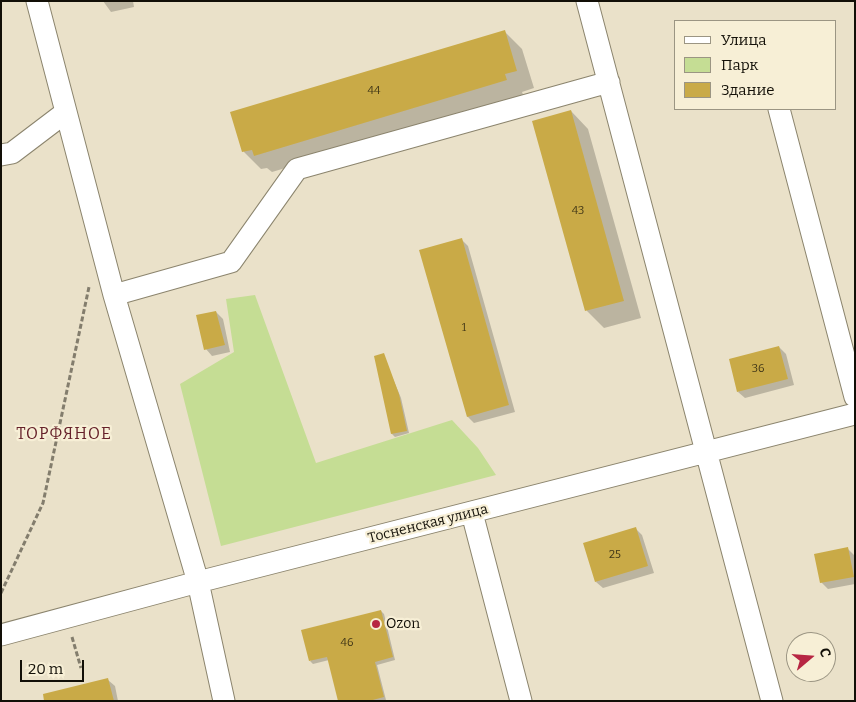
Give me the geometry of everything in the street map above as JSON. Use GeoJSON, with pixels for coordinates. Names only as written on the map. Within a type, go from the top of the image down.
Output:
{"type":"FeatureCollection","features":[{"type":"Feature","properties":{"kind":"street"},"geometry":{"type":"LineString","coordinates":[[37,1],[114,295],[198,582],[224,701]]}},
{"type":"Feature","properties":{"kind":"street"},"geometry":{"type":"LineString","coordinates":[[587,1],[772,701]]}},
{"type":"Feature","properties":{"kind":"street"},"geometry":{"type":"LineString","coordinates":[[114,295],[231,262],[297,169],[609,82]]}},
{"type":"Feature","properties":{"kind":"street"},"geometry":{"type":"LineString","coordinates":[[779,110],[855,397]]}},
{"type":"Feature","properties":{"kind":"street"},"geometry":{"type":"LineString","coordinates":[[1,155],[12,153],[66,112]]}},
{"type":"Feature","properties":{"kind":"street","name":"Тосненская улица"},"geometry":{"type":"LineString","coordinates":[[1,635],[198,582],[855,414]]}},
{"type":"Feature","properties":{"kind":"street"},"geometry":{"type":"LineString","coordinates":[[472,513],[521,701]]}},
{"type":"Feature","properties":{"kind":"path"},"geometry":{"type":"LineString","coordinates":[[1,593],[42,503],[91,279]]}},
{"type":"Feature","properties":{"kind":"path"},"geometry":{"type":"LineString","coordinates":[[74,642],[81,668]]}},
{"type":"Feature","properties":{"kind":"green space"},"geometry":{"type":"Polygon","coordinates":[[[255,295],[316,463],[452,420],[478,448],[496,475],[221,546],[180,384],[234,352],[226,299],[255,295]]]}},
{"type":"Feature","properties":{"kind":"building"},"geometry":{"type":"Polygon","coordinates":[[[505,30],[517,71],[505,74],[507,80],[254,156],[252,150],[242,152],[230,112],[505,30]]]}},
{"type":"Feature","properties":{"kind":"building"},"geometry":{"type":"Polygon","coordinates":[[[571,110],[624,301],[585,311],[532,121],[571,110]]]}},
{"type":"Feature","properties":{"kind":"building"},"geometry":{"type":"Polygon","coordinates":[[[462,238],[509,405],[467,417],[419,250],[462,238]]]}},
{"type":"Feature","properties":{"kind":"building"},"geometry":{"type":"Polygon","coordinates":[[[216,311],[225,345],[204,350],[196,315],[216,311]]]}},
{"type":"Feature","properties":{"kind":"building"},"geometry":{"type":"Polygon","coordinates":[[[779,346],[788,379],[737,392],[729,359],[779,346]]]}},
{"type":"Feature","properties":{"kind":"building"},"geometry":{"type":"Polygon","coordinates":[[[384,353],[399,394],[407,431],[391,434],[374,356],[384,353]]]}},
{"type":"Feature","properties":{"kind":"building"},"geometry":{"type":"Polygon","coordinates":[[[636,527],[648,566],[595,582],[583,543],[636,527]]]}},
{"type":"Feature","properties":{"kind":"building"},"geometry":{"type":"Polygon","coordinates":[[[848,547],[854,577],[820,583],[814,554],[848,547]]]}},
{"type":"Feature","properties":{"kind":"building"},"geometry":{"type":"Polygon","coordinates":[[[381,610],[393,657],[375,662],[384,697],[369,701],[338,701],[327,657],[309,661],[301,630],[381,610]]]}},
{"type":"Feature","properties":{"kind":"building"},"geometry":{"type":"Polygon","coordinates":[[[108,678],[114,701],[44,701],[43,694],[108,678]]]}},
{"type":"Feature","properties":{"kind":"place","name":"Ozon"},"geometry":{"type":"Point","coordinates":[376,624]}},
{"type":"Feature","properties":{"kind":"district","name":"ТОРФЯНОЕ"},"geometry":{"type":"Point","coordinates":[64,435]}}]}
